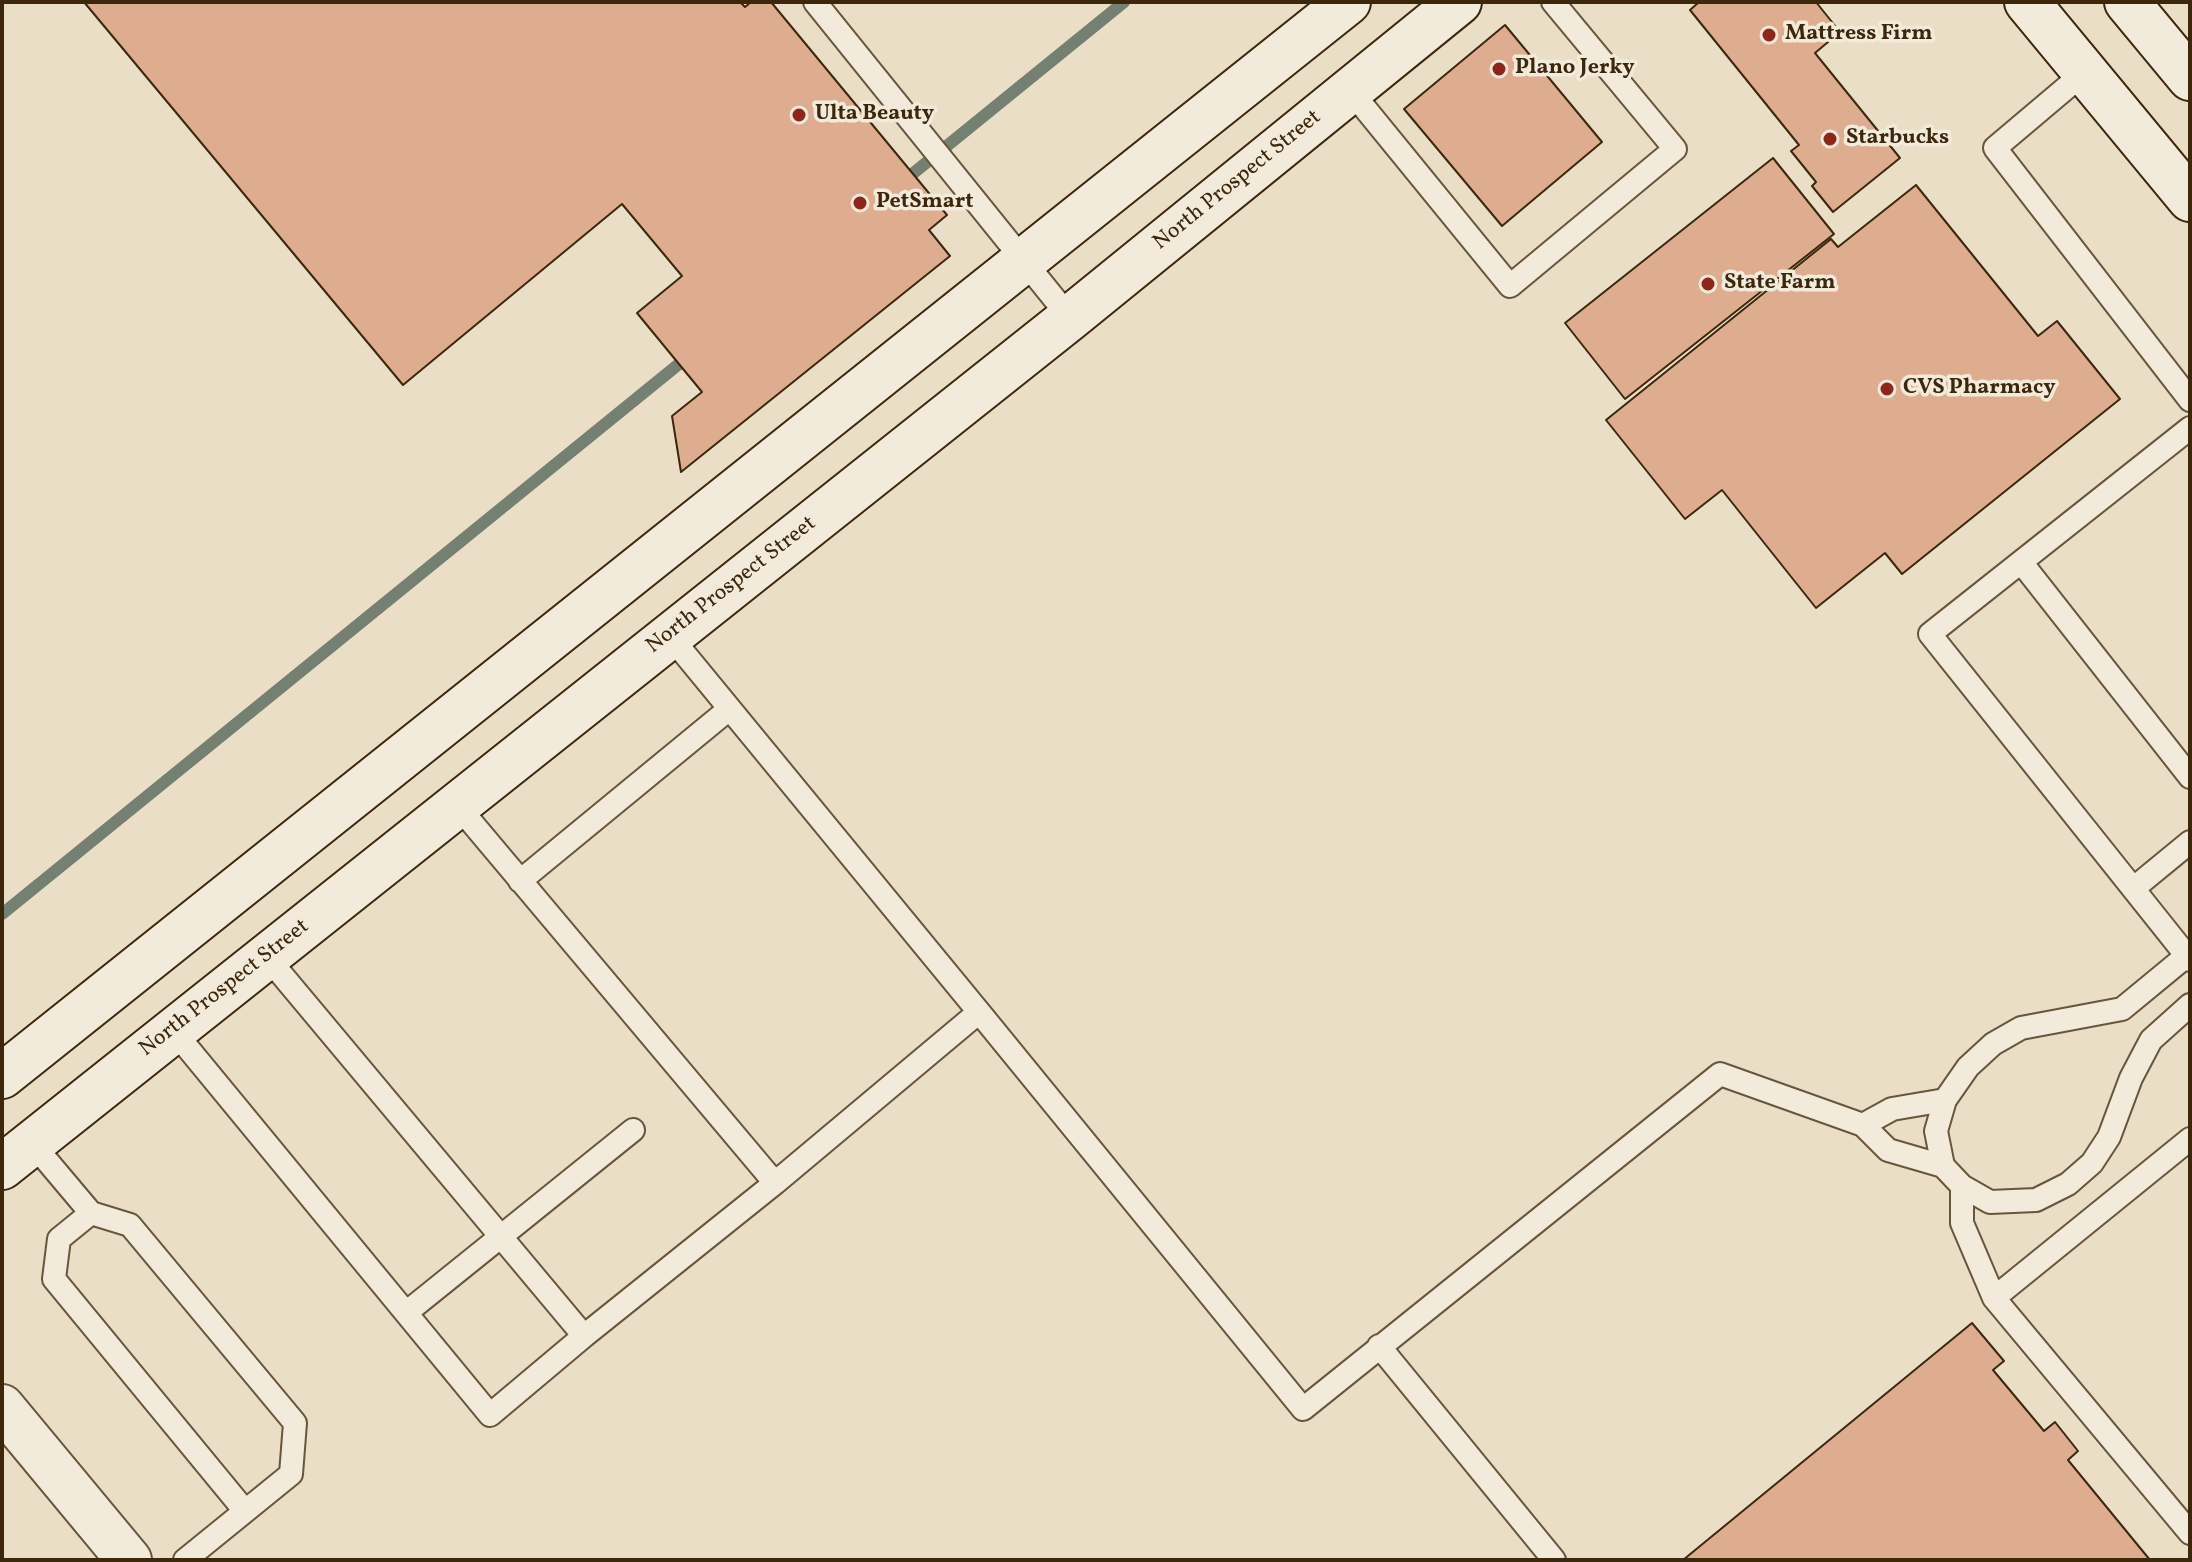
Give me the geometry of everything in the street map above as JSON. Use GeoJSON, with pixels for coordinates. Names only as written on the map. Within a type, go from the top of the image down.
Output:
{"type":"FeatureCollection","features":[{"type":"Feature","properties":{"kind":"main road"},"geometry":{"type":"LineString","coordinates":[[2,1076],[1348,2]]}},
{"type":"Feature","properties":{"kind":"main road","name":"North Prospect Street"},"geometry":{"type":"LineString","coordinates":[[17,1155],[1070,318],[1459,2]]}},
{"type":"Feature","properties":{"kind":"main road"},"geometry":{"type":"LineString","coordinates":[[2027,2],[2190,199]]}},
{"type":"Feature","properties":{"kind":"main road"},"geometry":{"type":"LineString","coordinates":[[2127,2],[2190,78]]}},
{"type":"Feature","properties":{"kind":"main road"},"geometry":{"type":"LineString","coordinates":[[2,1407],[129,1560]]}},
{"type":"Feature","properties":{"kind":"lane"},"geometry":{"type":"LineString","coordinates":[[815,2],[1070,318]]}},
{"type":"Feature","properties":{"kind":"lane"},"geometry":{"type":"LineString","coordinates":[[1350,90],[1510,286],[1675,149],[1553,2]]}},
{"type":"Feature","properties":{"kind":"lane"},"geometry":{"type":"LineString","coordinates":[[2085,72],[1995,148],[2190,400]]}},
{"type":"Feature","properties":{"kind":"lane"},"geometry":{"type":"LineString","coordinates":[[1943,1166],[1936,1131],[1945,1100],[1968,1067],[1993,1044],[2021,1028],[2122,1009],[2189,956],[1930,634],[2190,428]]}},
{"type":"Feature","properties":{"kind":"lane"},"geometry":{"type":"LineString","coordinates":[[2021,562],[2190,777]]}},
{"type":"Feature","properties":{"kind":"lane"},"geometry":{"type":"LineString","coordinates":[[670,636],[1303,1409],[1720,1074],[1863,1125],[1888,1150],[1943,1166],[1962,1186],[1990,1202],[2036,1200],[2068,1184],[2092,1163],[2109,1137],[2131,1078],[2151,1040],[2190,1005]]}},
{"type":"Feature","properties":{"kind":"lane"},"geometry":{"type":"LineString","coordinates":[[520,881],[728,710]]}},
{"type":"Feature","properties":{"kind":"lane"},"geometry":{"type":"LineString","coordinates":[[457,805],[775,1183]]}},
{"type":"Feature","properties":{"kind":"lane"},"geometry":{"type":"LineString","coordinates":[[2134,888],[2190,842]]}},
{"type":"Feature","properties":{"kind":"lane"},"geometry":{"type":"LineString","coordinates":[[267,957],[584,1336]]}},
{"type":"Feature","properties":{"kind":"lane"},"geometry":{"type":"LineString","coordinates":[[173,1030],[490,1415],[979,1012]]}},
{"type":"Feature","properties":{"kind":"lane"},"geometry":{"type":"LineString","coordinates":[[1863,1125],[1892,1109],[1945,1100]]}},
{"type":"Feature","properties":{"kind":"lane"},"geometry":{"type":"LineString","coordinates":[[407,1312],[633,1130]]}},
{"type":"Feature","properties":{"kind":"lane"},"geometry":{"type":"LineString","coordinates":[[1994,1298],[2190,1139]]}},
{"type":"Feature","properties":{"kind":"lane"},"geometry":{"type":"LineString","coordinates":[[17,1155],[91,1213],[130,1225],[295,1423],[291,1474],[185,1560]]}},
{"type":"Feature","properties":{"kind":"lane"},"geometry":{"type":"LineString","coordinates":[[1962,1186],[1962,1223],[1994,1298],[2190,1533]]}},
{"type":"Feature","properties":{"kind":"lane"},"geometry":{"type":"LineString","coordinates":[[91,1213],[59,1239],[54,1279],[245,1511]]}},
{"type":"Feature","properties":{"kind":"lane"},"geometry":{"type":"LineString","coordinates":[[1379,1346],[1554,1560]]}},
{"type":"Feature","properties":{"kind":"building"},"geometry":{"type":"Polygon","coordinates":[[[84,2],[740,2],[745,7],[751,2],[771,2],[947,215],[929,230],[950,256],[681,472],[672,416],[702,392],[637,313],[682,276],[622,204],[403,385],[84,2]]]}},
{"type":"Feature","properties":{"kind":"building"},"geometry":{"type":"Polygon","coordinates":[[[1699,2],[1816,2],[1840,32],[1815,53],[1900,158],[1833,212],[1812,186],[1816,182],[1791,151],[1799,145],[1690,10],[1699,2]]]}},
{"type":"Feature","properties":{"kind":"building"},"geometry":{"type":"Polygon","coordinates":[[[1505,25],[1602,142],[1502,226],[1404,109],[1505,25]]]}},
{"type":"Feature","properties":{"kind":"building"},"geometry":{"type":"Polygon","coordinates":[[[1773,158],[1834,234],[1625,399],[1565,323],[1773,158]]]}},
{"type":"Feature","properties":{"kind":"building"},"geometry":{"type":"Polygon","coordinates":[[[1916,185],[2038,336],[2057,321],[2120,399],[1902,574],[1885,553],[1816,608],[1722,490],[1685,519],[1606,420],[1831,239],[1838,247],[1916,185]]]}},
{"type":"Feature","properties":{"kind":"building"},"geometry":{"type":"Polygon","coordinates":[[[1972,1323],[2004,1361],[1993,1370],[2044,1431],[2055,1422],[2078,1451],[2068,1460],[2150,1560],[1683,1560],[1972,1323]]]}},
{"type":"Feature","properties":{"kind":"waterway"},"geometry":{"type":"LineString","coordinates":[[900,184],[1124,2]]}},
{"type":"Feature","properties":{"kind":"waterway"},"geometry":{"type":"LineString","coordinates":[[2,914],[690,355]]}},
{"type":"Feature","properties":{"kind":"place","name":"Mattress Firm"},"geometry":{"type":"Point","coordinates":[1769,35]}},
{"type":"Feature","properties":{"kind":"place","name":"Plano Jerky"},"geometry":{"type":"Point","coordinates":[1499,69]}},
{"type":"Feature","properties":{"kind":"place","name":"Ulta Beauty"},"geometry":{"type":"Point","coordinates":[799,115]}},
{"type":"Feature","properties":{"kind":"place","name":"Starbucks"},"geometry":{"type":"Point","coordinates":[1830,139]}},
{"type":"Feature","properties":{"kind":"place","name":"PetSmart"},"geometry":{"type":"Point","coordinates":[860,203]}},
{"type":"Feature","properties":{"kind":"place","name":"State Farm"},"geometry":{"type":"Point","coordinates":[1708,284]}},
{"type":"Feature","properties":{"kind":"place","name":"CVS Pharmacy"},"geometry":{"type":"Point","coordinates":[1887,389]}}]}
